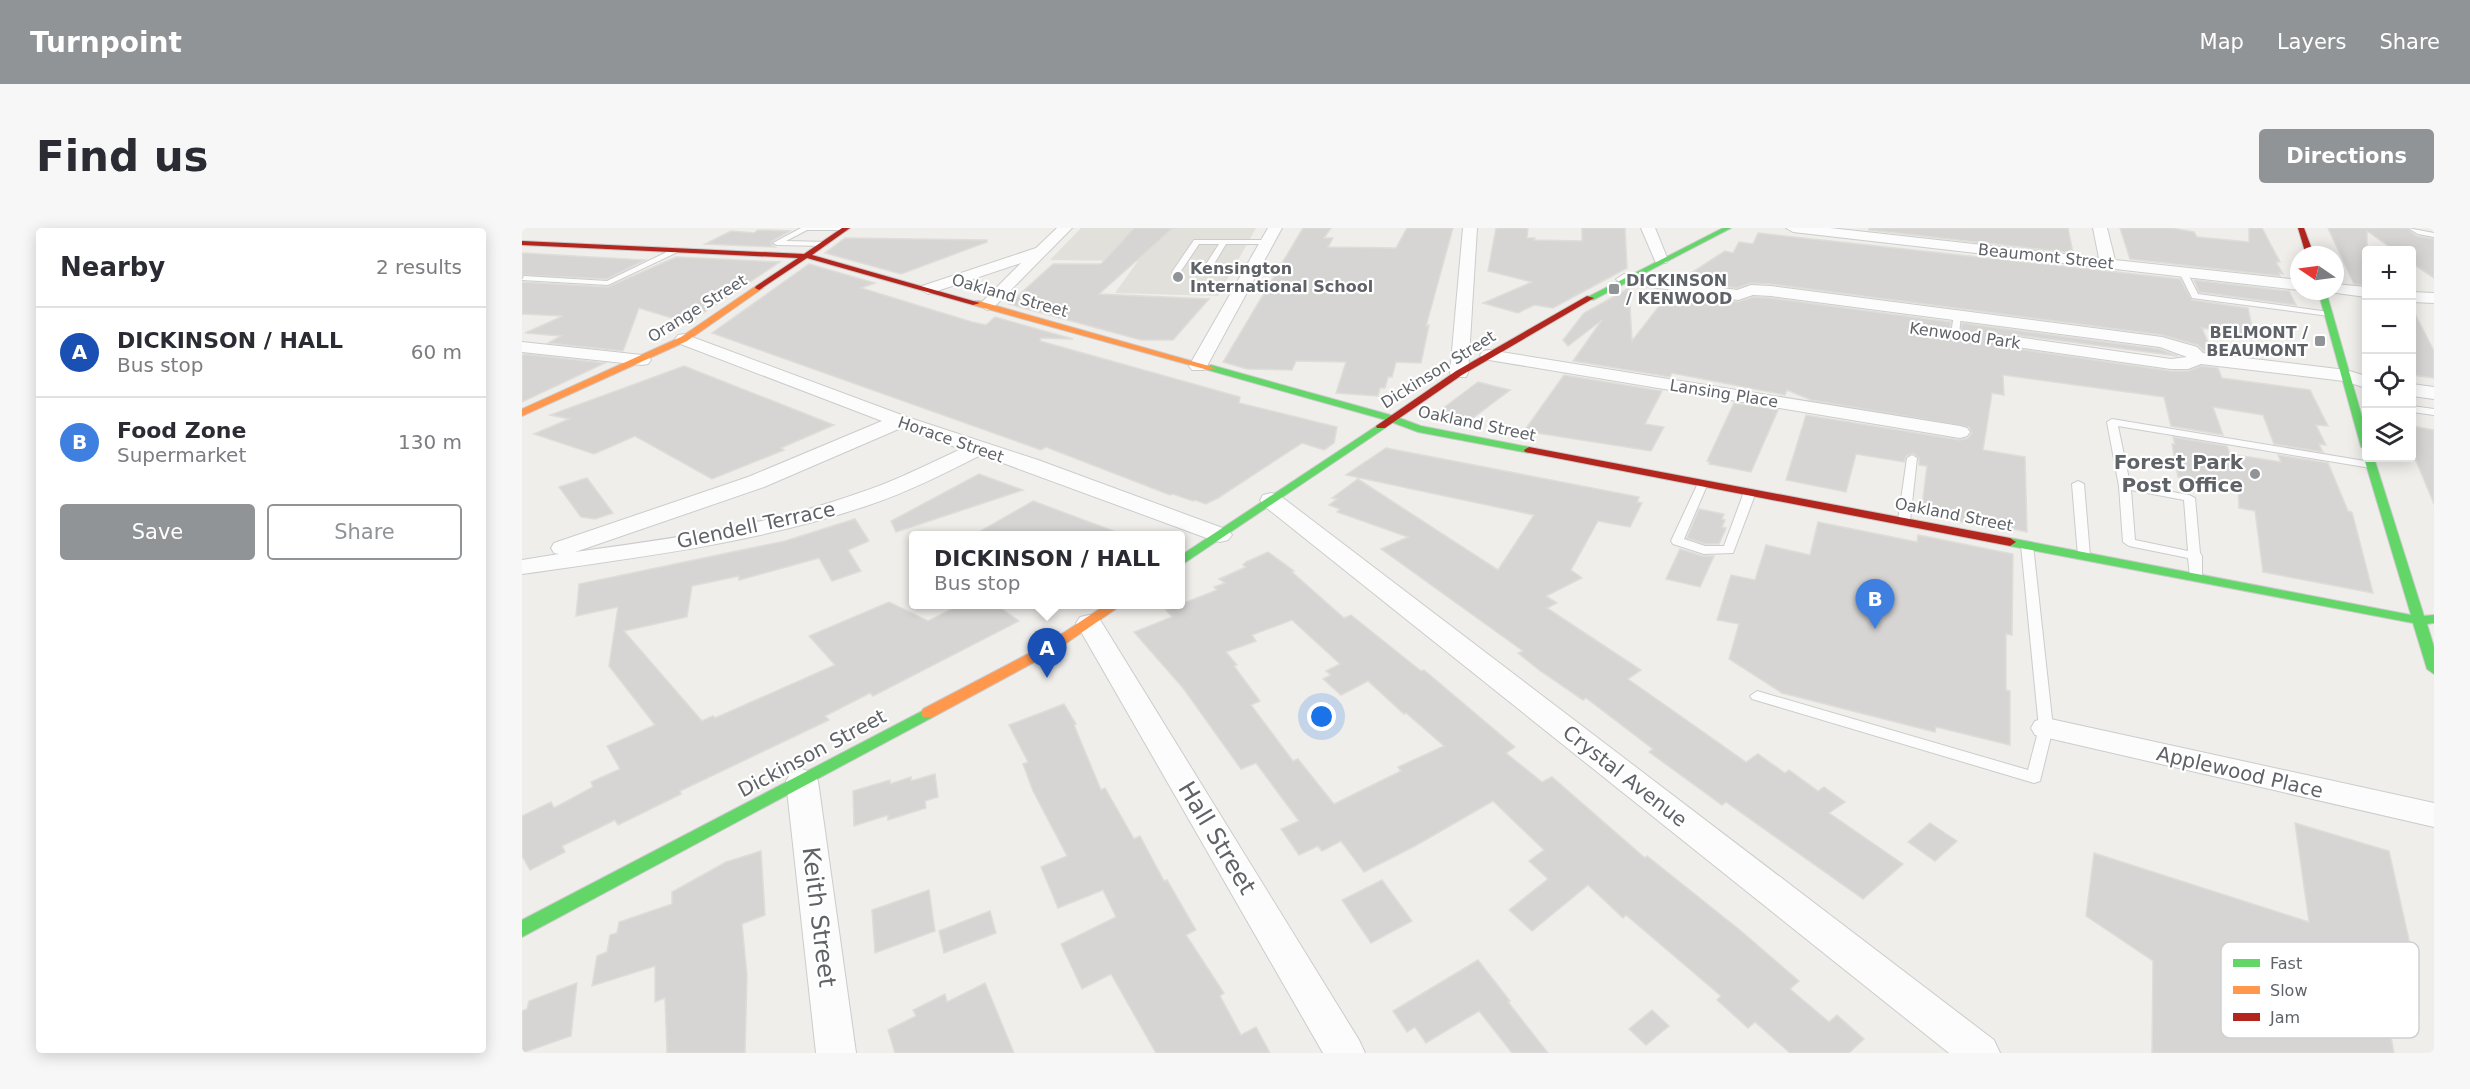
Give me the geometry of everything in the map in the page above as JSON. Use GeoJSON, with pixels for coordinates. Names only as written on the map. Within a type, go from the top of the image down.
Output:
{"type":"FeatureCollection","features":[{"type":"Feature","properties":{"kind":"main road","name":"Orange Street"},"geometry":{"type":"LineString","coordinates":[[522,413],[684,339],[807,256],[821,235],[847,228]]}},
{"type":"Feature","properties":{"kind":"main road","name":"Dickinson Street"},"geometry":{"type":"LineString","coordinates":[[1185,559],[1459,373],[1624,279],[1728,228]]}},
{"type":"Feature","properties":{"kind":"main road"},"geometry":{"type":"LineString","coordinates":[[2301,228],[2307,246]]}},
{"type":"Feature","properties":{"kind":"main road","name":"Oakland Street"},"geometry":{"type":"LineString","coordinates":[[522,243],[807,256],[1390,418],[1418,429],[2418,620],[2434,619]]}},
{"type":"Feature","properties":{"kind":"main road"},"geometry":{"type":"LineString","coordinates":[[2325,300],[2346,376],[2360,401]]}},
{"type":"Feature","properties":{"kind":"main road"},"geometry":{"type":"LineString","coordinates":[[2370,462],[2434,669]]}},
{"type":"Feature","properties":{"kind":"main road","name":"Dickinson Street"},"geometry":{"type":"LineString","coordinates":[[522,929],[1050,648],[1110,609]]}},
{"type":"Feature","properties":{"kind":"street"},"geometry":{"type":"LineString","coordinates":[[987,305],[1065,228]]}},
{"type":"Feature","properties":{"kind":"street"},"geometry":{"type":"LineString","coordinates":[[1459,373],[1470,228]]}},
{"type":"Feature","properties":{"kind":"street"},"geometry":{"type":"LineString","coordinates":[[1648,228],[1661,260]]}},
{"type":"Feature","properties":{"kind":"street","name":"Beaumont Street"},"geometry":{"type":"LineString","coordinates":[[1793,228],[2290,284]]}},
{"type":"Feature","properties":{"kind":"street"},"geometry":{"type":"LineString","coordinates":[[2100,228],[2108,263]]}},
{"type":"Feature","properties":{"kind":"street"},"geometry":{"type":"LineString","coordinates":[[1198,366],[1271,236]]}},
{"type":"Feature","properties":{"kind":"street"},"geometry":{"type":"LineString","coordinates":[[928,289],[1042,251]]}},
{"type":"Feature","properties":{"kind":"street","name":"Kenwood Park"},"geometry":{"type":"LineString","coordinates":[[1624,279],[1738,295],[1751,290],[1771,291],[2163,342],[2191,351],[2198,358]]}},
{"type":"Feature","properties":{"kind":"street"},"geometry":{"type":"LineString","coordinates":[[2344,290],[2362,292]]}},
{"type":"Feature","properties":{"kind":"street","name":"Kenwood Park"},"geometry":{"type":"LineString","coordinates":[[1738,295],[1742,303],[1768,308]]}},
{"type":"Feature","properties":{"kind":"street"},"geometry":{"type":"LineString","coordinates":[[2416,297],[2434,298]]}},
{"type":"Feature","properties":{"kind":"street","name":"Horace Street"},"geometry":{"type":"LineString","coordinates":[[684,339],[900,421],[1220,535]]}},
{"type":"Feature","properties":{"kind":"street","name":"Kenwood Park"},"geometry":{"type":"LineString","coordinates":[[2001,340],[2171,364],[2188,363],[2198,358],[2346,376]]}},
{"type":"Feature","properties":{"kind":"street"},"geometry":{"type":"LineString","coordinates":[[522,347],[642,360]]}},
{"type":"Feature","properties":{"kind":"street","name":"Lansing Place"},"geometry":{"type":"LineString","coordinates":[[1489,355],[1960,432]]}},
{"type":"Feature","properties":{"kind":"street"},"geometry":{"type":"LineString","coordinates":[[2346,376],[2362,374]]}},
{"type":"Feature","properties":{"kind":"street"},"geometry":{"type":"LineString","coordinates":[[2346,376],[2362,381]]}},
{"type":"Feature","properties":{"kind":"street"},"geometry":{"type":"LineString","coordinates":[[2416,379],[2434,381]]}},
{"type":"Feature","properties":{"kind":"street"},"geometry":{"type":"LineString","coordinates":[[2416,391],[2434,393]]}},
{"type":"Feature","properties":{"kind":"street","name":"Glendell Terrace"},"geometry":{"type":"LineString","coordinates":[[522,562],[756,482],[900,421]]}},
{"type":"Feature","properties":{"kind":"street","name":"Glendell Terrace"},"geometry":{"type":"LineString","coordinates":[[522,567],[712,537],[811,516],[886,491],[979,448]]}},
{"type":"Feature","properties":{"kind":"street","name":"Crystal Avenue"},"geometry":{"type":"LineString","coordinates":[[1271,500],[1980,1053]]}},
{"type":"Feature","properties":{"kind":"street","name":"Hall Street"},"geometry":{"type":"LineString","coordinates":[[1089,623],[1345,1053]]}},
{"type":"Feature","properties":{"kind":"street","name":"Applewood Place"},"geometry":{"type":"LineString","coordinates":[[2046,728],[2434,815]]}},
{"type":"Feature","properties":{"kind":"street","name":"Keith Street"},"geometry":{"type":"LineString","coordinates":[[802,781],[836,1053]]}},
{"type":"Feature","properties":{"kind":"lane"},"geometry":{"type":"LineString","coordinates":[[757,254],[805,228],[821,235]]}},
{"type":"Feature","properties":{"kind":"lane"},"geometry":{"type":"LineString","coordinates":[[2411,228],[2420,233],[2434,235]]}},
{"type":"Feature","properties":{"kind":"lane"},"geometry":{"type":"LineString","coordinates":[[1234,234],[1242,237],[1271,236]]}},
{"type":"Feature","properties":{"kind":"lane"},"geometry":{"type":"LineString","coordinates":[[777,243],[802,241],[821,235]]}},
{"type":"Feature","properties":{"kind":"lane"},"geometry":{"type":"LineString","coordinates":[[1176,272],[1195,243],[1271,236]]}},
{"type":"Feature","properties":{"kind":"lane"},"geometry":{"type":"LineString","coordinates":[[1205,272],[1224,242]]}},
{"type":"Feature","properties":{"kind":"lane"},"geometry":{"type":"LineString","coordinates":[[524,278],[608,283],[678,250]]}},
{"type":"Feature","properties":{"kind":"lane"},"geometry":{"type":"LineString","coordinates":[[2183,272],[2194,296],[2329,314]]}},
{"type":"Feature","properties":{"kind":"lane"},"geometry":{"type":"LineString","coordinates":[[1955,334],[1958,316]]}},
{"type":"Feature","properties":{"kind":"lane"},"geometry":{"type":"LineString","coordinates":[[2416,410],[2434,412]]}},
{"type":"Feature","properties":{"kind":"lane"},"geometry":{"type":"LineString","coordinates":[[2196,556],[2129,542],[2126,486],[2119,463],[2112,422],[2362,460]]}},
{"type":"Feature","properties":{"kind":"lane"},"geometry":{"type":"LineString","coordinates":[[1904,521],[1912,458]]}},
{"type":"Feature","properties":{"kind":"lane"},"geometry":{"type":"LineString","coordinates":[[1703,483],[1677,541],[1704,550],[1729,550],[1750,492]]}},
{"type":"Feature","properties":{"kind":"lane"},"geometry":{"type":"LineString","coordinates":[[2078,484],[2084,556]]}},
{"type":"Feature","properties":{"kind":"lane"},"geometry":{"type":"LineString","coordinates":[[2126,486],[2189,498],[2196,556],[2196,577]]}},
{"type":"Feature","properties":{"kind":"lane"},"geometry":{"type":"LineString","coordinates":[[1757,696],[2034,777],[2046,728],[2027,545]]}},
{"type":"Feature","properties":{"kind":"shaded area","name":"Kensington International School"},"geometry":{"type":"Polygon","coordinates":[[[1081,228],[1256,228],[1218,296],[1115,293],[1138,261],[1050,260],[1081,228]]]}},
{"type":"Feature","properties":{"kind":"building"},"geometry":{"type":"Polygon","coordinates":[[[1134,228],[1173,228],[1099,294],[1209,299],[1173,340],[1141,340],[1009,304],[1053,264],[1101,264],[1134,228]]]}},
{"type":"Feature","properties":{"kind":"building"},"geometry":{"type":"Polygon","coordinates":[[[1303,228],[1331,228],[1324,238],[1333,238],[1328,247],[1396,248],[1407,228],[1453,228],[1426,326],[1429,325],[1421,363],[1396,362],[1392,377],[1388,377],[1385,388],[1380,388],[1378,396],[1336,393],[1346,362],[1296,361],[1292,370],[1247,369],[1223,362],[1303,228]]]}},
{"type":"Feature","properties":{"kind":"building"},"geometry":{"type":"Polygon","coordinates":[[[1496,228],[1528,228],[1527,238],[1535,238],[1534,240],[1582,241],[1582,228],[1625,228],[1627,268],[1553,308],[1534,305],[1518,313],[1483,303],[1532,282],[1488,271],[1496,228]]]}},
{"type":"Feature","properties":{"kind":"building"},"geometry":{"type":"Polygon","coordinates":[[[1869,228],[2068,228],[2073,253],[1869,230],[1869,228]]]}},
{"type":"Feature","properties":{"kind":"building"},"geometry":{"type":"Polygon","coordinates":[[[2120,228],[2171,228],[2194,232],[2197,237],[2249,242],[2249,228],[2262,228],[2280,262],[2276,262],[2283,274],[2279,273],[2280,276],[2130,259],[2120,228]]]}},
{"type":"Feature","properties":{"kind":"building"},"geometry":{"type":"Polygon","coordinates":[[[2328,228],[2406,228],[2417,236],[2434,239],[2434,278],[2416,266],[2416,246],[2388,246],[2367,231],[2367,246],[2362,246],[2362,285],[2354,284],[2344,262],[2344,246],[2336,246],[2328,228]]]}},
{"type":"Feature","properties":{"kind":"building"},"geometry":{"type":"Polygon","coordinates":[[[758,230],[790,231],[772,241],[771,244],[775,247],[705,244],[731,231],[754,233],[758,230]]]}},
{"type":"Feature","properties":{"kind":"building"},"geometry":{"type":"Polygon","coordinates":[[[1758,233],[2180,279],[2192,300],[2248,308],[2254,336],[2202,328],[2212,352],[2204,351],[2198,345],[2162,335],[1771,284],[1751,283],[1737,288],[1680,280],[1725,251],[1733,253],[1739,242],[1753,244],[1758,233]]]}},
{"type":"Feature","properties":{"kind":"building"},"geometry":{"type":"Polygon","coordinates":[[[845,238],[987,240],[987,242],[901,274],[825,253],[845,238]]]}},
{"type":"Feature","properties":{"kind":"building"},"geometry":{"type":"Polygon","coordinates":[[[522,253],[645,260],[607,279],[522,275],[522,253]]]}},
{"type":"Feature","properties":{"kind":"building"},"geometry":{"type":"Polygon","coordinates":[[[676,257],[780,262],[688,323],[639,308],[623,351],[548,343],[561,336],[525,333],[563,316],[522,314],[522,282],[608,287],[676,257]]]}},
{"type":"Feature","properties":{"kind":"building"},"geometry":{"type":"Polygon","coordinates":[[[809,264],[875,283],[861,288],[972,322],[986,325],[995,317],[1073,339],[1041,338],[1040,341],[1240,397],[1239,403],[1337,427],[1334,443],[1324,450],[1302,443],[1206,504],[1170,495],[1046,447],[1041,450],[712,333],[809,264]]]}},
{"type":"Feature","properties":{"kind":"building"},"geometry":{"type":"Polygon","coordinates":[[[2194,280],[2289,291],[2290,300],[2294,300],[2296,305],[2199,292],[2194,280]]]}},
{"type":"Feature","properties":{"kind":"building"},"geometry":{"type":"Polygon","coordinates":[[[1629,288],[1632,341],[1670,292],[1738,302],[1753,297],[1771,298],[1951,322],[1949,334],[1955,339],[1961,334],[1962,323],[2159,349],[2178,356],[2017,335],[2009,337],[2006,342],[2011,348],[2171,371],[2188,371],[2201,366],[2218,368],[2222,378],[2310,390],[2328,426],[2316,425],[2326,445],[2319,444],[2323,452],[2274,444],[2263,415],[2213,407],[2223,435],[2171,426],[2164,397],[2003,375],[2004,395],[1992,393],[1983,450],[2025,457],[2027,532],[2013,529],[2013,532],[1921,514],[1927,466],[1919,465],[1919,458],[1913,453],[1906,456],[1904,462],[1856,454],[1846,492],[1786,480],[1806,415],[1960,440],[1968,438],[1972,433],[1969,427],[1811,400],[1787,390],[1785,395],[1672,373],[1670,377],[1573,361],[1602,320],[1568,346],[1563,340],[1584,313],[1629,288]]]}},
{"type":"Feature","properties":{"kind":"building"},"geometry":{"type":"Polygon","coordinates":[[[2416,316],[2434,351],[2434,378],[2416,376],[2416,316]]]}},
{"type":"Feature","properties":{"kind":"building"},"geometry":{"type":"Polygon","coordinates":[[[524,354],[605,363],[522,402],[522,356],[524,354]]]}},
{"type":"Feature","properties":{"kind":"building"},"geometry":{"type":"Polygon","coordinates":[[[684,366],[834,425],[781,448],[784,450],[712,479],[635,436],[594,454],[534,434],[569,419],[550,415],[684,366]]]}},
{"type":"Feature","properties":{"kind":"building"},"geometry":{"type":"Polygon","coordinates":[[[1564,375],[1662,391],[1645,424],[1664,427],[1651,451],[1524,431],[1564,375]]]}},
{"type":"Feature","properties":{"kind":"building"},"geometry":{"type":"Polygon","coordinates":[[[1478,382],[1510,390],[1469,421],[1434,415],[1478,382]]]}},
{"type":"Feature","properties":{"kind":"building"},"geometry":{"type":"Polygon","coordinates":[[[1734,403],[1778,410],[1751,472],[1709,464],[1710,462],[1707,461],[1734,403]]]}},
{"type":"Feature","properties":{"kind":"building"},"geometry":{"type":"Polygon","coordinates":[[[2416,427],[2434,430],[2434,504],[2416,461],[2416,427]]]}},
{"type":"Feature","properties":{"kind":"building"},"geometry":{"type":"Polygon","coordinates":[[[2173,437],[2227,446],[2230,454],[2281,462],[2278,455],[2328,463],[2348,511],[2352,512],[2373,593],[2263,572],[2255,511],[2239,508],[2238,488],[2178,477],[2172,444],[2175,444],[2173,437]]]}},
{"type":"Feature","properties":{"kind":"building"},"geometry":{"type":"Polygon","coordinates":[[[1386,448],[1639,497],[1637,502],[1642,503],[1630,527],[1598,521],[1571,570],[1582,578],[1546,596],[1557,603],[1547,608],[1641,670],[1628,679],[1746,762],[1758,754],[1785,773],[1789,770],[1818,791],[1824,787],[1845,802],[1829,813],[1903,864],[1863,899],[1726,802],[1722,805],[1649,752],[1653,749],[1586,698],[1583,700],[1539,670],[1518,653],[1523,651],[1381,549],[1408,537],[1337,512],[1340,509],[1329,505],[1337,499],[1332,498],[1358,479],[1498,570],[1534,515],[1346,475],[1386,448]]]}},
{"type":"Feature","properties":{"kind":"building"},"geometry":{"type":"Polygon","coordinates":[[[979,474],[1023,490],[896,532],[891,521],[979,474]]]}},
{"type":"Feature","properties":{"kind":"building"},"geometry":{"type":"Polygon","coordinates":[[[587,478],[613,513],[595,519],[581,517],[559,487],[587,478]]]}},
{"type":"Feature","properties":{"kind":"building"},"geometry":{"type":"Polygon","coordinates":[[[1033,501],[1114,531],[981,531],[1033,501]]]}},
{"type":"Feature","properties":{"kind":"building"},"geometry":{"type":"Polygon","coordinates":[[[1699,509],[1724,514],[1722,519],[1725,520],[1722,527],[1726,528],[1719,544],[1705,544],[1687,538],[1699,509]]]}},
{"type":"Feature","properties":{"kind":"building"},"geometry":{"type":"Polygon","coordinates":[[[855,519],[869,541],[848,550],[861,571],[832,581],[819,558],[739,580],[739,576],[692,586],[687,617],[624,631],[702,721],[713,716],[715,718],[835,665],[809,636],[889,602],[928,621],[952,609],[1002,609],[1019,621],[873,696],[870,693],[825,716],[829,720],[680,791],[681,794],[618,825],[615,820],[562,846],[565,852],[530,870],[522,856],[522,816],[551,802],[554,808],[593,787],[591,782],[620,769],[607,746],[655,725],[609,666],[618,607],[576,616],[579,584],[785,541],[855,519]]]}},
{"type":"Feature","properties":{"kind":"building"},"geometry":{"type":"Polygon","coordinates":[[[1818,522],[1917,542],[1918,535],[2013,554],[2012,635],[2006,634],[2006,690],[2010,691],[2010,745],[1936,727],[1935,732],[1782,693],[1729,659],[1739,624],[1717,620],[1731,575],[1755,580],[1766,545],[1810,555],[1818,522]]]}},
{"type":"Feature","properties":{"kind":"building"},"geometry":{"type":"Polygon","coordinates":[[[1680,549],[1703,556],[1714,556],[1700,587],[1666,579],[1680,549]]]}},
{"type":"Feature","properties":{"kind":"building"},"geometry":{"type":"Polygon","coordinates":[[[1268,552],[1294,571],[1292,572],[1344,618],[1351,615],[1421,671],[1424,670],[1515,747],[1506,753],[1542,782],[1552,777],[1645,858],[1647,856],[1741,931],[1799,981],[1790,989],[1829,1022],[1837,1015],[1864,1039],[1849,1053],[1790,1053],[1755,1022],[1748,1028],[1717,1000],[1721,996],[1626,915],[1623,918],[1588,885],[1532,931],[1509,910],[1548,879],[1529,861],[1544,850],[1493,801],[1415,846],[1364,872],[1341,841],[1322,851],[1318,846],[1299,855],[1281,829],[1299,821],[1256,763],[1241,769],[1183,688],[1134,632],[1172,617],[1166,610],[1185,609],[1185,603],[1217,590],[1214,587],[1225,583],[1219,579],[1246,567],[1243,565],[1268,552]],[[1292,620],[1252,635],[1256,641],[1226,652],[1260,701],[1251,705],[1293,761],[1298,759],[1334,804],[1401,771],[1398,767],[1444,746],[1368,681],[1341,695],[1323,679],[1331,675],[1326,671],[1340,664],[1292,620]]]}},
{"type":"Feature","properties":{"kind":"building"},"geometry":{"type":"Polygon","coordinates":[[[1064,704],[1076,724],[1074,725],[1101,790],[1105,788],[1134,839],[1140,836],[1164,881],[1167,880],[1196,930],[1186,935],[1224,993],[1220,996],[1241,1035],[1256,1027],[1270,1053],[1156,1053],[1111,974],[1082,989],[1061,944],[1116,917],[1103,890],[1058,908],[1041,867],[1067,856],[1033,791],[1023,764],[1028,762],[1009,725],[1064,704]]]}},
{"type":"Feature","properties":{"kind":"building"},"geometry":{"type":"Polygon","coordinates":[[[935,774],[938,797],[925,801],[926,808],[888,820],[888,815],[854,826],[853,791],[890,780],[890,784],[911,777],[911,781],[935,774]]]}},
{"type":"Feature","properties":{"kind":"building"},"geometry":{"type":"Polygon","coordinates":[[[1930,823],[1957,841],[1935,861],[1908,842],[1930,823]]]}},
{"type":"Feature","properties":{"kind":"building"},"geometry":{"type":"Polygon","coordinates":[[[2295,823],[2389,851],[2409,942],[2221,942],[2221,1038],[2391,1038],[2394,1053],[2152,1053],[2153,961],[2086,916],[2094,853],[2309,922],[2295,823]]]}},
{"type":"Feature","properties":{"kind":"building"},"geometry":{"type":"Polygon","coordinates":[[[761,851],[765,915],[742,924],[747,975],[745,1053],[667,1053],[665,998],[655,1002],[655,966],[592,986],[597,956],[607,952],[610,935],[617,933],[619,922],[672,904],[672,892],[726,862],[761,851]]]}},
{"type":"Feature","properties":{"kind":"building"},"geometry":{"type":"Polygon","coordinates":[[[1382,880],[1412,921],[1371,943],[1342,900],[1382,880]]]}},
{"type":"Feature","properties":{"kind":"building"},"geometry":{"type":"Polygon","coordinates":[[[929,890],[935,931],[875,953],[872,910],[929,890]]]}},
{"type":"Feature","properties":{"kind":"building"},"geometry":{"type":"Polygon","coordinates":[[[990,911],[996,933],[944,953],[939,931],[990,911]]]}},
{"type":"Feature","properties":{"kind":"building"},"geometry":{"type":"Polygon","coordinates":[[[1478,960],[1548,1053],[1512,1053],[1479,1011],[1426,1043],[1415,1027],[1407,1032],[1393,1011],[1478,960]]]}},
{"type":"Feature","properties":{"kind":"building"},"geometry":{"type":"Polygon","coordinates":[[[577,983],[571,1036],[522,1053],[522,1011],[527,1009],[529,1001],[577,983]]]}},
{"type":"Feature","properties":{"kind":"building"},"geometry":{"type":"Polygon","coordinates":[[[985,983],[1014,1053],[895,1053],[888,1030],[916,1016],[913,1010],[945,994],[947,1002],[985,983]]]}},
{"type":"Feature","properties":{"kind":"building"},"geometry":{"type":"Polygon","coordinates":[[[1652,1010],[1669,1026],[1646,1045],[1629,1029],[1652,1010]]]}},
{"type":"Feature","properties":{"kind":"traffic: fast"},"geometry":{"type":"LineString","coordinates":[[1590,298],[1728,228]]}},
{"type":"Feature","properties":{"kind":"traffic: fast"},"geometry":{"type":"LineString","coordinates":[[2325,300],[2362,433]]}},
{"type":"Feature","properties":{"kind":"traffic: fast"},"geometry":{"type":"LineString","coordinates":[[1211,368],[1390,418],[1418,429],[1529,450]]}},
{"type":"Feature","properties":{"kind":"traffic: fast"},"geometry":{"type":"LineString","coordinates":[[1185,559],[1381,426]]}},
{"type":"Feature","properties":{"kind":"traffic: fast"},"geometry":{"type":"LineString","coordinates":[[2370,462],[2434,669]]}},
{"type":"Feature","properties":{"kind":"traffic: fast"},"geometry":{"type":"LineString","coordinates":[[2010,542],[2418,620],[2434,619]]}},
{"type":"Feature","properties":{"kind":"traffic: fast"},"geometry":{"type":"LineString","coordinates":[[522,929],[928,713]]}},
{"type":"Feature","properties":{"kind":"traffic: slow"},"geometry":{"type":"LineString","coordinates":[[522,413],[684,339],[759,288]]}},
{"type":"Feature","properties":{"kind":"traffic: slow"},"geometry":{"type":"LineString","coordinates":[[976,303],[1211,368]]}},
{"type":"Feature","properties":{"kind":"traffic: slow"},"geometry":{"type":"LineString","coordinates":[[928,713],[1050,648],[1109,609]]}},
{"type":"Feature","properties":{"kind":"traffic: jam"},"geometry":{"type":"LineString","coordinates":[[759,288],[847,228]]}},
{"type":"Feature","properties":{"kind":"traffic: jam"},"geometry":{"type":"LineString","coordinates":[[2301,228],[2307,246]]}},
{"type":"Feature","properties":{"kind":"traffic: jam"},"geometry":{"type":"LineString","coordinates":[[522,243],[807,256],[976,303]]}},
{"type":"Feature","properties":{"kind":"traffic: jam"},"geometry":{"type":"LineString","coordinates":[[1381,426],[1459,373],[1590,298]]}},
{"type":"Feature","properties":{"kind":"traffic: jam"},"geometry":{"type":"LineString","coordinates":[[1529,450],[2010,542]]}},
{"type":"Feature","properties":{"kind":"place","name":"Kensington International School"},"geometry":{"type":"Point","coordinates":[1178,277]}},
{"type":"Feature","properties":{"kind":"place","name":"DICKINSON / KENWOOD"},"geometry":{"type":"Point","coordinates":[1614,289]}},
{"type":"Feature","properties":{"kind":"place","name":"BELMONT / BEAUMONT"},"geometry":{"type":"Point","coordinates":[2320,341]}},
{"type":"Feature","properties":{"kind":"place","name":"Forest Park Post Office"},"geometry":{"type":"Point","coordinates":[2255,474]}},
{"type":"Feature","properties":{"kind":"place","name":"Food Zone"},"geometry":{"type":"Point","coordinates":[1875,629]}},
{"type":"Feature","properties":{"kind":"place","name":"DICKINSON / HALL"},"geometry":{"type":"Point","coordinates":[1047,678]}}]}
